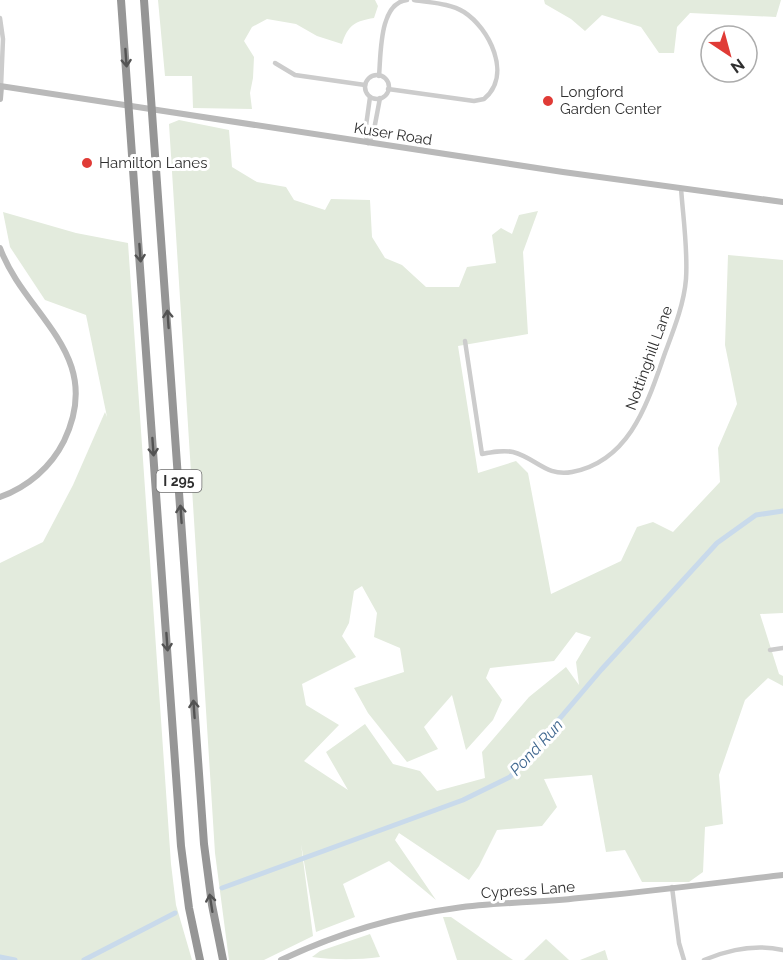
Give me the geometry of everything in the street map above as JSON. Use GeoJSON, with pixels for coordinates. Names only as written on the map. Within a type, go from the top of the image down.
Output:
{"type":"FeatureCollection","features":[{"type":"Feature","properties":{"kind":"highway","name":"I 295"},"geometry":{"type":"LineString","coordinates":[[121,0],[181,846],[189,908],[200,960]]}},
{"type":"Feature","properties":{"kind":"highway","name":"I 295"},"geometry":{"type":"LineString","coordinates":[[144,0],[204,844],[212,905],[223,960]]}},
{"type":"Feature","properties":{"kind":"street"},"geometry":{"type":"LineString","coordinates":[[379,76],[383,35],[389,12],[395,4],[407,0]]}},
{"type":"Feature","properties":{"kind":"street"},"geometry":{"type":"LineString","coordinates":[[388,89],[474,100],[488,96],[495,85],[494,52],[480,25],[455,8],[414,0]]}},
{"type":"Feature","properties":{"kind":"street"},"geometry":{"type":"LineString","coordinates":[[0,18],[3,39],[0,99]]}},
{"type":"Feature","properties":{"kind":"street"},"geometry":{"type":"LineString","coordinates":[[275,63],[295,75],[365,85]]}},
{"type":"Feature","properties":{"kind":"street"},"geometry":{"type":"LineString","coordinates":[[368,143],[365,133],[370,97],[365,85],[371,77],[379,76],[386,80],[388,89],[386,95],[380,98],[370,97]]}},
{"type":"Feature","properties":{"kind":"street","name":"Kuser Road"},"geometry":{"type":"LineString","coordinates":[[1,86],[563,172],[783,202]]}},
{"type":"Feature","properties":{"kind":"street"},"geometry":{"type":"LineString","coordinates":[[368,143],[374,135],[380,98]]}},
{"type":"Feature","properties":{"kind":"street","name":"Nottinghill Lane"},"geometry":{"type":"LineString","coordinates":[[465,341],[482,454],[496,451],[513,452],[528,458],[542,468],[559,472],[576,471],[606,457],[630,435],[642,414],[682,305],[686,263],[681,188]]}},
{"type":"Feature","properties":{"kind":"street"},"geometry":{"type":"LineString","coordinates":[[0,248],[14,276],[64,348],[72,372],[74,394],[69,426],[54,457],[28,483],[0,497]]}},
{"type":"Feature","properties":{"kind":"street"},"geometry":{"type":"LineString","coordinates":[[770,650],[783,648]]}},
{"type":"Feature","properties":{"kind":"street","name":"Cypress Lane"},"geometry":{"type":"LineString","coordinates":[[281,960],[345,933],[401,917],[458,907],[578,898],[783,875]]}},
{"type":"Feature","properties":{"kind":"street"},"geometry":{"type":"LineString","coordinates":[[672,887],[679,943],[684,960]]}},
{"type":"Feature","properties":{"kind":"street"},"geometry":{"type":"LineString","coordinates":[[704,960],[724,952],[749,947],[783,950]]}},
{"type":"Feature","properties":{"kind":"shaded area"},"geometry":{"type":"Polygon","coordinates":[[[158,0],[375,0],[378,6],[374,18],[353,25],[342,44],[317,36],[296,24],[267,19],[252,27],[244,41],[254,57],[250,93],[252,109],[193,108],[192,76],[165,76],[158,0]]]}},
{"type":"Feature","properties":{"kind":"shaded area"},"geometry":{"type":"Polygon","coordinates":[[[544,0],[781,0],[776,17],[690,13],[677,27],[674,53],[659,53],[641,27],[602,15],[585,31],[571,19],[545,4],[544,0]]]}},
{"type":"Feature","properties":{"kind":"shaded area"},"geometry":{"type":"Polygon","coordinates":[[[179,120],[229,130],[232,167],[257,182],[286,187],[294,200],[325,210],[331,199],[370,200],[372,237],[385,258],[402,265],[426,287],[459,287],[467,267],[496,263],[492,235],[501,228],[512,234],[519,215],[538,211],[523,252],[528,334],[458,346],[478,473],[516,461],[528,473],[551,594],[621,561],[637,527],[653,522],[673,532],[720,482],[718,448],[737,404],[725,345],[728,255],[783,260],[783,613],[760,614],[779,674],[783,676],[783,686],[768,678],[745,700],[719,775],[723,824],[705,827],[703,872],[689,882],[642,882],[625,850],[606,852],[592,775],[544,779],[557,807],[542,826],[497,830],[479,866],[469,880],[399,833],[395,840],[436,900],[389,861],[343,884],[355,917],[316,932],[301,844],[313,936],[264,960],[229,960],[215,853],[169,124],[179,120]],[[362,586],[354,591],[349,623],[342,636],[356,657],[302,684],[306,705],[339,725],[304,761],[348,790],[326,752],[365,724],[393,764],[420,771],[437,791],[485,778],[482,752],[529,697],[566,667],[579,685],[576,662],[591,637],[576,632],[554,661],[490,668],[486,678],[502,700],[493,720],[466,750],[452,695],[424,727],[438,749],[407,762],[368,713],[354,688],[404,672],[400,648],[374,637],[377,613],[362,586]]]}},
{"type":"Feature","properties":{"kind":"shaded area"},"geometry":{"type":"Polygon","coordinates":[[[3,212],[76,233],[128,243],[171,864],[176,905],[192,960],[0,960],[0,563],[43,542],[73,485],[105,412],[107,417],[86,315],[45,300],[10,247],[3,212]]]}},
{"type":"Feature","properties":{"kind":"shaded area"},"geometry":{"type":"Polygon","coordinates":[[[443,917],[451,917],[513,960],[457,960],[443,917]]]}},
{"type":"Feature","properties":{"kind":"shaded area"},"geometry":{"type":"Polygon","coordinates":[[[370,934],[380,957],[329,959],[312,957],[320,951],[370,934]]]}},
{"type":"Feature","properties":{"kind":"shaded area"},"geometry":{"type":"Polygon","coordinates":[[[546,939],[569,960],[524,960],[546,939]]]}},
{"type":"Feature","properties":{"kind":"shaded area"},"geometry":{"type":"Polygon","coordinates":[[[605,950],[608,960],[580,960],[605,950]]]}},
{"type":"Feature","properties":{"kind":"waterway","name":"Pond Run"},"geometry":{"type":"LineString","coordinates":[[222,888],[463,800],[510,777],[601,670],[717,543],[756,515],[783,511]]}},
{"type":"Feature","properties":{"kind":"waterway","name":"Pond Run"},"geometry":{"type":"LineString","coordinates":[[84,960],[175,913]]}},
{"type":"Feature","properties":{"kind":"waterway","name":"Pond Run"},"geometry":{"type":"LineString","coordinates":[[0,957],[15,960]]}},
{"type":"Feature","properties":{"kind":"place","name":"Longford Garden Center"},"geometry":{"type":"Point","coordinates":[548,101]}},
{"type":"Feature","properties":{"kind":"place","name":"Hamilton Lanes"},"geometry":{"type":"Point","coordinates":[87,163]}}]}
